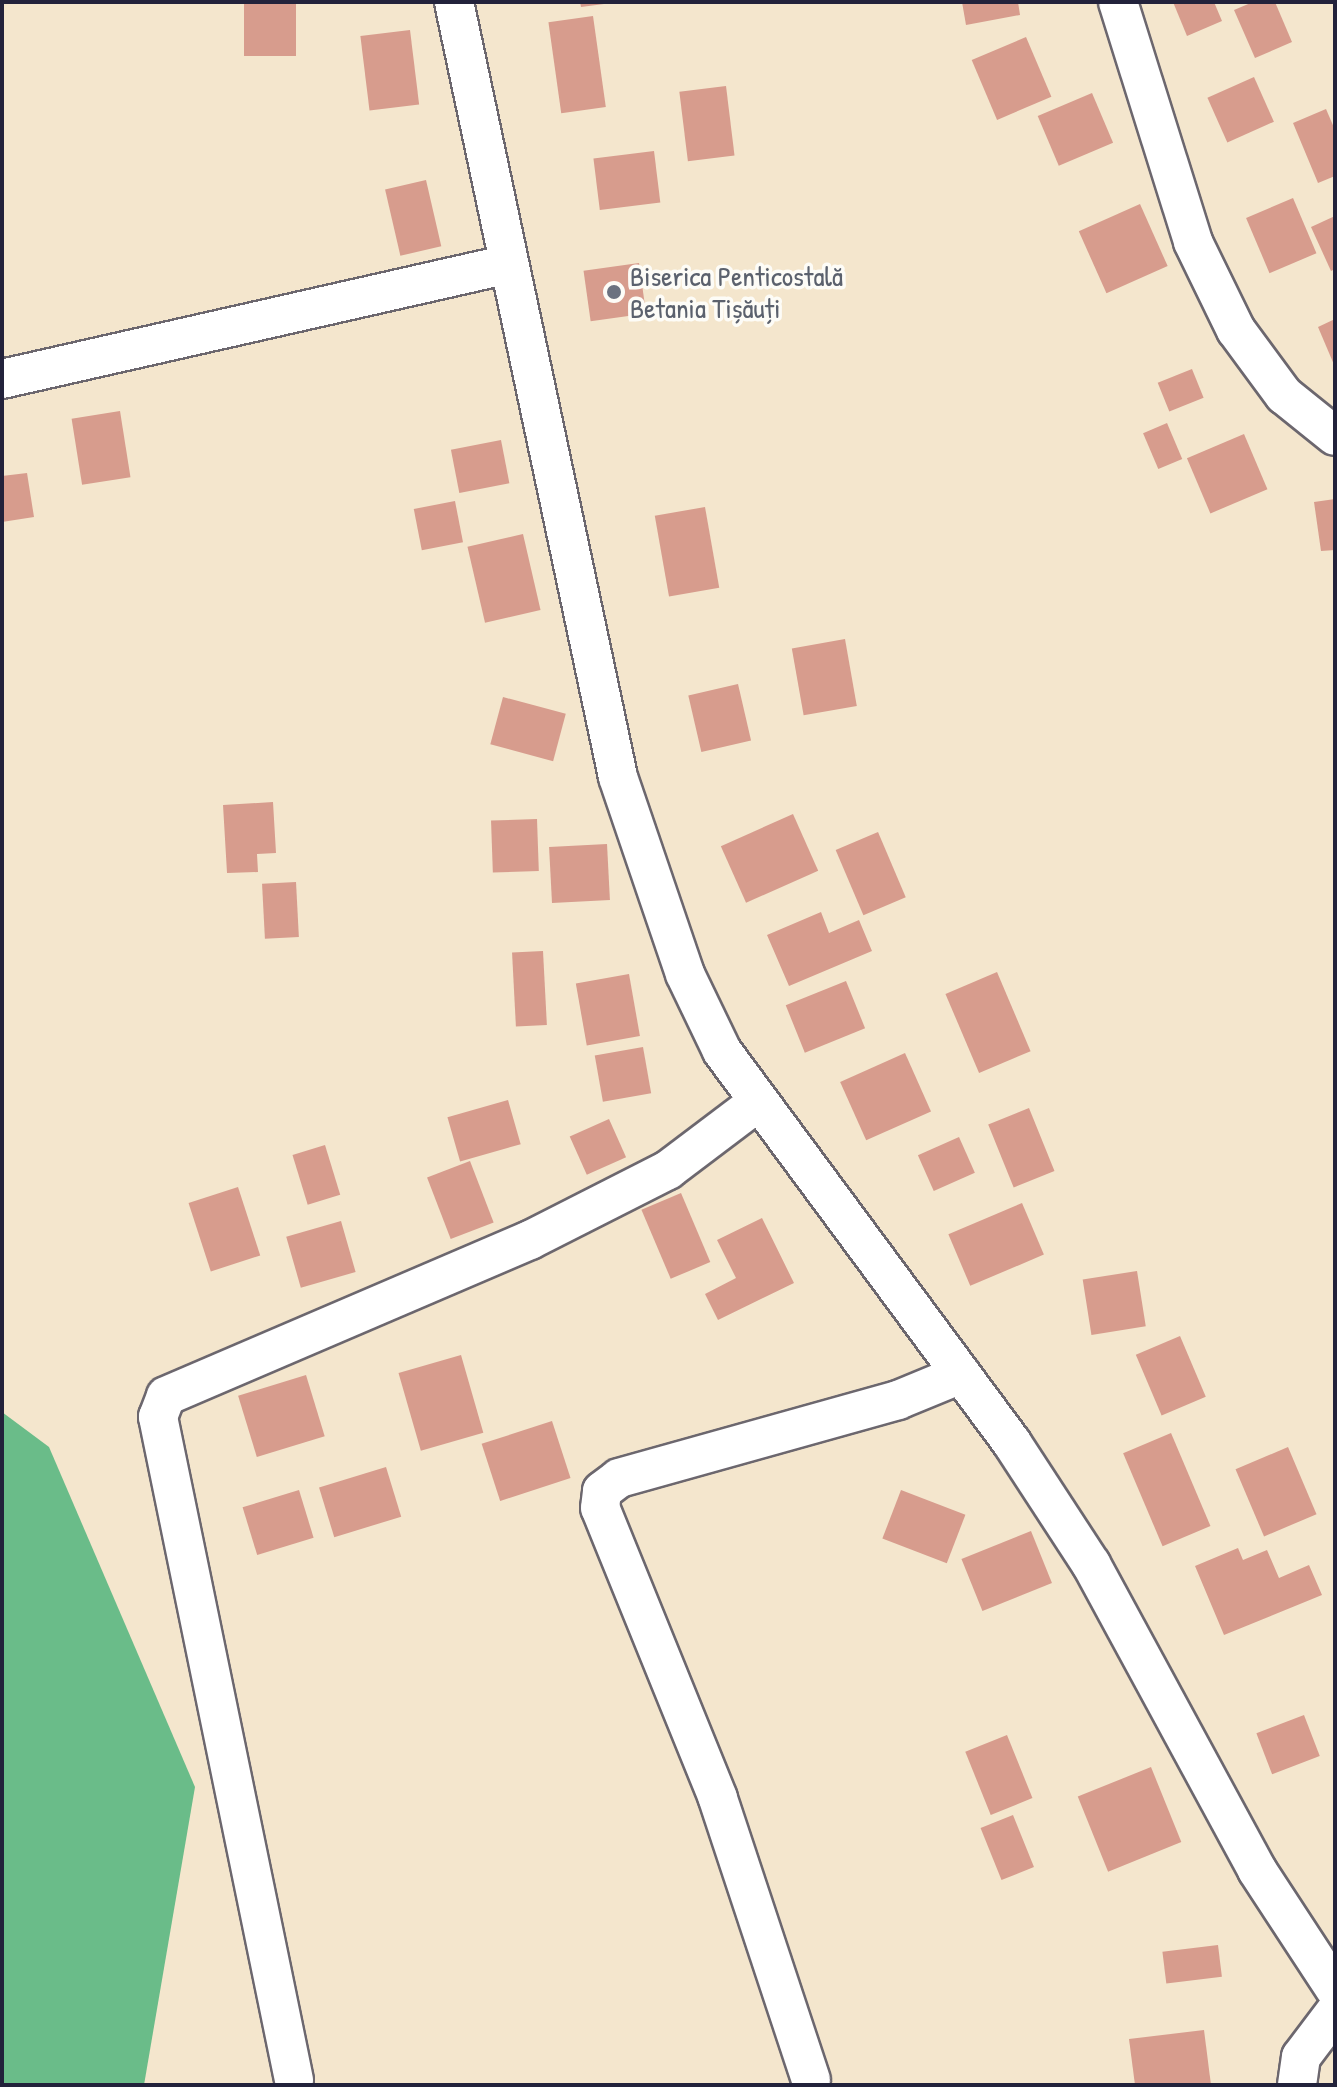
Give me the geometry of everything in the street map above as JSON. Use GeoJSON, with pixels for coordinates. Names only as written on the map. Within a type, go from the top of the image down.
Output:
{"type":"FeatureCollection","features":[{"type":"Feature","properties":{"kind":"street"},"geometry":{"type":"LineString","coordinates":[[454,2],[645,873],[722,1051],[961,1374],[1091,1564],[1257,1870],[1335,1989]]}},
{"type":"Feature","properties":{"kind":"street"},"geometry":{"type":"LineString","coordinates":[[1118,2],[1193,242],[1236,330],[1284,395],[1335,436]]}},
{"type":"Feature","properties":{"kind":"street"},"geometry":{"type":"LineString","coordinates":[[2,379],[509,264]]}},
{"type":"Feature","properties":{"kind":"street"},"geometry":{"type":"LineString","coordinates":[[294,2080],[158,1417],[166,1396],[544,1233],[668,1170],[758,1102]]}},
{"type":"Feature","properties":{"kind":"street"},"geometry":{"type":"LineString","coordinates":[[811,2080],[718,1798],[600,1508],[602,1491],[619,1478],[898,1400],[961,1374]]}},
{"type":"Feature","properties":{"kind":"street"},"geometry":{"type":"LineString","coordinates":[[1297,2085],[1301,2057],[1335,2012]]}},
{"type":"Feature","properties":{"kind":"green space"},"geometry":{"type":"Polygon","coordinates":[[[2,1412],[49,1447],[195,1787],[144,2085],[2,2085],[2,1412]]]}},
{"type":"Feature","properties":{"kind":"building"},"geometry":{"type":"Polygon","coordinates":[[[244,2],[296,2],[296,56],[244,56],[244,2]]]}},
{"type":"Feature","properties":{"kind":"building"},"geometry":{"type":"Polygon","coordinates":[[[580,2],[604,2],[604,4],[581,7],[580,2]]]}},
{"type":"Feature","properties":{"kind":"building"},"geometry":{"type":"Polygon","coordinates":[[[962,2],[1018,2],[1020,15],[966,25],[962,2]]]}},
{"type":"Feature","properties":{"kind":"building"},"geometry":{"type":"Polygon","coordinates":[[[1173,2],[1214,2],[1222,21],[1187,36],[1173,2]]]}},
{"type":"Feature","properties":{"kind":"building"},"geometry":{"type":"Polygon","coordinates":[[[1253,2],[1275,2],[1292,42],[1255,58],[1234,10],[1253,2]]]}},
{"type":"Feature","properties":{"kind":"building"},"geometry":{"type":"Polygon","coordinates":[[[593,16],[606,107],[561,113],[548,22],[593,16]]]}},
{"type":"Feature","properties":{"kind":"building"},"geometry":{"type":"Polygon","coordinates":[[[410,30],[419,104],[370,111],[360,36],[410,30]]]}},
{"type":"Feature","properties":{"kind":"building"},"geometry":{"type":"Polygon","coordinates":[[[1026,37],[1051,97],[997,120],[972,60],[1026,37]]]}},
{"type":"Feature","properties":{"kind":"building"},"geometry":{"type":"Polygon","coordinates":[[[1254,77],[1274,122],[1227,143],[1207,98],[1254,77]]]}},
{"type":"Feature","properties":{"kind":"building"},"geometry":{"type":"Polygon","coordinates":[[[726,86],[735,155],[688,161],[679,92],[726,86]]]}},
{"type":"Feature","properties":{"kind":"building"},"geometry":{"type":"Polygon","coordinates":[[[1092,93],[1113,143],[1059,166],[1038,116],[1092,93]]]}},
{"type":"Feature","properties":{"kind":"building"},"geometry":{"type":"Polygon","coordinates":[[[1326,109],[1335,130],[1335,176],[1318,183],[1293,123],[1326,109]]]}},
{"type":"Feature","properties":{"kind":"building"},"geometry":{"type":"Polygon","coordinates":[[[654,151],[660,203],[600,210],[593,158],[654,151]]]}},
{"type":"Feature","properties":{"kind":"building"},"geometry":{"type":"Polygon","coordinates":[[[426,180],[441,246],[400,256],[385,189],[426,180]]]}},
{"type":"Feature","properties":{"kind":"building"},"geometry":{"type":"Polygon","coordinates":[[[1293,198],[1316,253],[1269,273],[1246,218],[1293,198]]]}},
{"type":"Feature","properties":{"kind":"building"},"geometry":{"type":"Polygon","coordinates":[[[1140,204],[1168,266],[1106,293],[1079,231],[1140,204]]]}},
{"type":"Feature","properties":{"kind":"building"},"geometry":{"type":"Polygon","coordinates":[[[1335,216],[1335,269],[1331,271],[1311,227],[1335,216]]]}},
{"type":"Feature","properties":{"kind":"building","name":"Biserica Penticostală Betania Tișăuți"},"geometry":{"type":"Polygon","coordinates":[[[639,263],[646,314],[591,321],[584,271],[639,263]]]}},
{"type":"Feature","properties":{"kind":"building"},"geometry":{"type":"Polygon","coordinates":[[[1335,319],[1335,367],[1318,327],[1335,319]]]}},
{"type":"Feature","properties":{"kind":"building"},"geometry":{"type":"Polygon","coordinates":[[[1192,369],[1204,398],[1169,412],[1158,383],[1192,369]]]}},
{"type":"Feature","properties":{"kind":"building"},"geometry":{"type":"Polygon","coordinates":[[[120,411],[130,477],[82,485],[72,419],[120,411]]]}},
{"type":"Feature","properties":{"kind":"building"},"geometry":{"type":"Polygon","coordinates":[[[1167,423],[1182,459],[1158,469],[1143,433],[1167,423]]]}},
{"type":"Feature","properties":{"kind":"building"},"geometry":{"type":"Polygon","coordinates":[[[1244,434],[1267,489],[1210,513],[1187,458],[1244,434]]]}},
{"type":"Feature","properties":{"kind":"building"},"geometry":{"type":"Polygon","coordinates":[[[501,440],[509,483],[459,493],[451,450],[501,440]]]}},
{"type":"Feature","properties":{"kind":"building"},"geometry":{"type":"Polygon","coordinates":[[[27,473],[34,517],[2,522],[2,476],[27,473]]]}},
{"type":"Feature","properties":{"kind":"building"},"geometry":{"type":"Polygon","coordinates":[[[1335,499],[1335,550],[1321,551],[1314,502],[1335,499]]]}},
{"type":"Feature","properties":{"kind":"building"},"geometry":{"type":"Polygon","coordinates":[[[455,501],[463,542],[422,550],[414,509],[455,501]]]}},
{"type":"Feature","properties":{"kind":"building"},"geometry":{"type":"Polygon","coordinates":[[[705,507],[719,588],[669,597],[655,516],[705,507]]]}},
{"type":"Feature","properties":{"kind":"building"},"geometry":{"type":"Polygon","coordinates":[[[523,534],[541,610],[485,623],[467,547],[523,534]]]}},
{"type":"Feature","properties":{"kind":"building"},"geometry":{"type":"Polygon","coordinates":[[[845,639],[857,706],[804,715],[792,648],[845,639]]]}},
{"type":"Feature","properties":{"kind":"building"},"geometry":{"type":"Polygon","coordinates":[[[738,684],[751,741],[701,752],[688,695],[738,684]]]}},
{"type":"Feature","properties":{"kind":"building"},"geometry":{"type":"Polygon","coordinates":[[[503,697],[566,714],[553,761],[490,744],[503,697]]]}},
{"type":"Feature","properties":{"kind":"building"},"geometry":{"type":"Polygon","coordinates":[[[273,802],[276,853],[257,854],[258,872],[227,873],[223,805],[273,802]]]}},
{"type":"Feature","properties":{"kind":"building"},"geometry":{"type":"Polygon","coordinates":[[[793,814],[818,871],[746,903],[721,846],[793,814]]]}},
{"type":"Feature","properties":{"kind":"building"},"geometry":{"type":"Polygon","coordinates":[[[537,819],[539,871],[493,873],[491,821],[537,819]]]}},
{"type":"Feature","properties":{"kind":"building"},"geometry":{"type":"Polygon","coordinates":[[[878,832],[906,897],[863,915],[836,850],[878,832]]]}},
{"type":"Feature","properties":{"kind":"building"},"geometry":{"type":"Polygon","coordinates":[[[607,844],[610,900],[552,903],[549,847],[607,844]]]}},
{"type":"Feature","properties":{"kind":"building"},"geometry":{"type":"Polygon","coordinates":[[[296,882],[299,937],[265,939],[262,884],[296,882]]]}},
{"type":"Feature","properties":{"kind":"building"},"geometry":{"type":"Polygon","coordinates":[[[821,912],[829,933],[859,920],[872,951],[789,986],[767,935],[821,912]]]}},
{"type":"Feature","properties":{"kind":"building"},"geometry":{"type":"Polygon","coordinates":[[[543,951],[547,1025],[516,1027],[512,953],[543,951]]]}},
{"type":"Feature","properties":{"kind":"building"},"geometry":{"type":"Polygon","coordinates":[[[997,972],[1031,1051],[979,1073],[945,994],[997,972]]]}},
{"type":"Feature","properties":{"kind":"building"},"geometry":{"type":"Polygon","coordinates":[[[629,974],[640,1036],[587,1045],[576,983],[629,974]]]}},
{"type":"Feature","properties":{"kind":"building"},"geometry":{"type":"Polygon","coordinates":[[[846,981],[865,1028],[805,1053],[786,1005],[846,981]]]}},
{"type":"Feature","properties":{"kind":"building"},"geometry":{"type":"Polygon","coordinates":[[[643,1047],[651,1093],[603,1102],[595,1056],[643,1047]]]}},
{"type":"Feature","properties":{"kind":"building"},"geometry":{"type":"Polygon","coordinates":[[[905,1053],[931,1111],[866,1140],[840,1082],[905,1053]]]}},
{"type":"Feature","properties":{"kind":"building"},"geometry":{"type":"Polygon","coordinates":[[[508,1100],[521,1144],[460,1162],[447,1117],[508,1100]]]}},
{"type":"Feature","properties":{"kind":"building"},"geometry":{"type":"Polygon","coordinates":[[[1029,1108],[1054,1171],[1014,1188],[988,1124],[1029,1108]]]}},
{"type":"Feature","properties":{"kind":"building"},"geometry":{"type":"Polygon","coordinates":[[[609,1119],[626,1157],[587,1175],[570,1136],[609,1119]]]}},
{"type":"Feature","properties":{"kind":"building"},"geometry":{"type":"Polygon","coordinates":[[[959,1137],[975,1173],[934,1191],[918,1155],[959,1137]]]}},
{"type":"Feature","properties":{"kind":"building"},"geometry":{"type":"Polygon","coordinates":[[[325,1145],[340,1195],[308,1205],[292,1155],[325,1145]]]}},
{"type":"Feature","properties":{"kind":"building"},"geometry":{"type":"Polygon","coordinates":[[[470,1161],[494,1223],[451,1239],[427,1177],[470,1161]]]}},
{"type":"Feature","properties":{"kind":"building"},"geometry":{"type":"Polygon","coordinates":[[[238,1187],[260,1255],[211,1272],[189,1203],[238,1187]]]}},
{"type":"Feature","properties":{"kind":"building"},"geometry":{"type":"Polygon","coordinates":[[[681,1193],[710,1262],[671,1279],[641,1210],[681,1193]]]}},
{"type":"Feature","properties":{"kind":"building"},"geometry":{"type":"Polygon","coordinates":[[[1022,1203],[1044,1255],[970,1286],[948,1234],[1022,1203]]]}},
{"type":"Feature","properties":{"kind":"building"},"geometry":{"type":"Polygon","coordinates":[[[762,1218],[794,1283],[718,1320],[705,1294],[736,1278],[717,1240],[762,1218]]]}},
{"type":"Feature","properties":{"kind":"building"},"geometry":{"type":"Polygon","coordinates":[[[341,1221],[356,1272],[301,1288],[286,1237],[341,1221]]]}},
{"type":"Feature","properties":{"kind":"building"},"geometry":{"type":"Polygon","coordinates":[[[1137,1271],[1146,1326],[1091,1335],[1083,1280],[1137,1271]]]}},
{"type":"Feature","properties":{"kind":"building"},"geometry":{"type":"Polygon","coordinates":[[[1180,1336],[1206,1397],[1162,1416],[1136,1355],[1180,1336]]]}},
{"type":"Feature","properties":{"kind":"building"},"geometry":{"type":"Polygon","coordinates":[[[461,1355],[483,1433],[421,1451],[399,1373],[461,1355]]]}},
{"type":"Feature","properties":{"kind":"building"},"geometry":{"type":"Polygon","coordinates":[[[306,1375],[325,1436],[257,1457],[238,1396],[306,1375]]]}},
{"type":"Feature","properties":{"kind":"building"},"geometry":{"type":"Polygon","coordinates":[[[552,1421],[571,1478],[500,1501],[482,1444],[552,1421]]]}},
{"type":"Feature","properties":{"kind":"building"},"geometry":{"type":"Polygon","coordinates":[[[1171,1433],[1210,1526],[1163,1546],[1123,1453],[1171,1433]]]}},
{"type":"Feature","properties":{"kind":"building"},"geometry":{"type":"Polygon","coordinates":[[[1288,1447],[1317,1514],[1264,1536],[1236,1469],[1288,1447]]]}},
{"type":"Feature","properties":{"kind":"building"},"geometry":{"type":"Polygon","coordinates":[[[386,1467],[401,1517],[334,1537],[319,1487],[386,1467]]]}},
{"type":"Feature","properties":{"kind":"building"},"geometry":{"type":"Polygon","coordinates":[[[299,1490],[314,1538],[257,1555],[243,1507],[299,1490]]]}},
{"type":"Feature","properties":{"kind":"building"},"geometry":{"type":"Polygon","coordinates":[[[901,1490],[965,1515],[947,1563],[882,1539],[901,1490]]]}},
{"type":"Feature","properties":{"kind":"building"},"geometry":{"type":"Polygon","coordinates":[[[1031,1531],[1052,1583],[982,1611],[961,1559],[1031,1531]]]}},
{"type":"Feature","properties":{"kind":"building"},"geometry":{"type":"Polygon","coordinates":[[[1238,1548],[1243,1560],[1267,1550],[1279,1578],[1309,1565],[1322,1595],[1224,1635],[1195,1566],[1238,1548]]]}},
{"type":"Feature","properties":{"kind":"building"},"geometry":{"type":"Polygon","coordinates":[[[1304,1715],[1320,1756],[1272,1774],[1256,1733],[1304,1715]]]}},
{"type":"Feature","properties":{"kind":"building"},"geometry":{"type":"Polygon","coordinates":[[[1007,1735],[1032,1798],[991,1815],[965,1752],[1007,1735]]]}},
{"type":"Feature","properties":{"kind":"building"},"geometry":{"type":"Polygon","coordinates":[[[1151,1767],[1181,1842],[1108,1872],[1078,1797],[1151,1767]]]}},
{"type":"Feature","properties":{"kind":"building"},"geometry":{"type":"Polygon","coordinates":[[[1013,1815],[1034,1867],[1002,1880],[981,1828],[1013,1815]]]}},
{"type":"Feature","properties":{"kind":"building"},"geometry":{"type":"Polygon","coordinates":[[[1218,1945],[1222,1977],[1166,1984],[1162,1952],[1218,1945]]]}},
{"type":"Feature","properties":{"kind":"building"},"geometry":{"type":"Polygon","coordinates":[[[1204,2030],[1211,2085],[1135,2085],[1129,2039],[1204,2030]]]}},
{"type":"Feature","properties":{"kind":"place","name":"Biserica Penticostală Betania Tișăuți"},"geometry":{"type":"Point","coordinates":[614,292]}}]}
